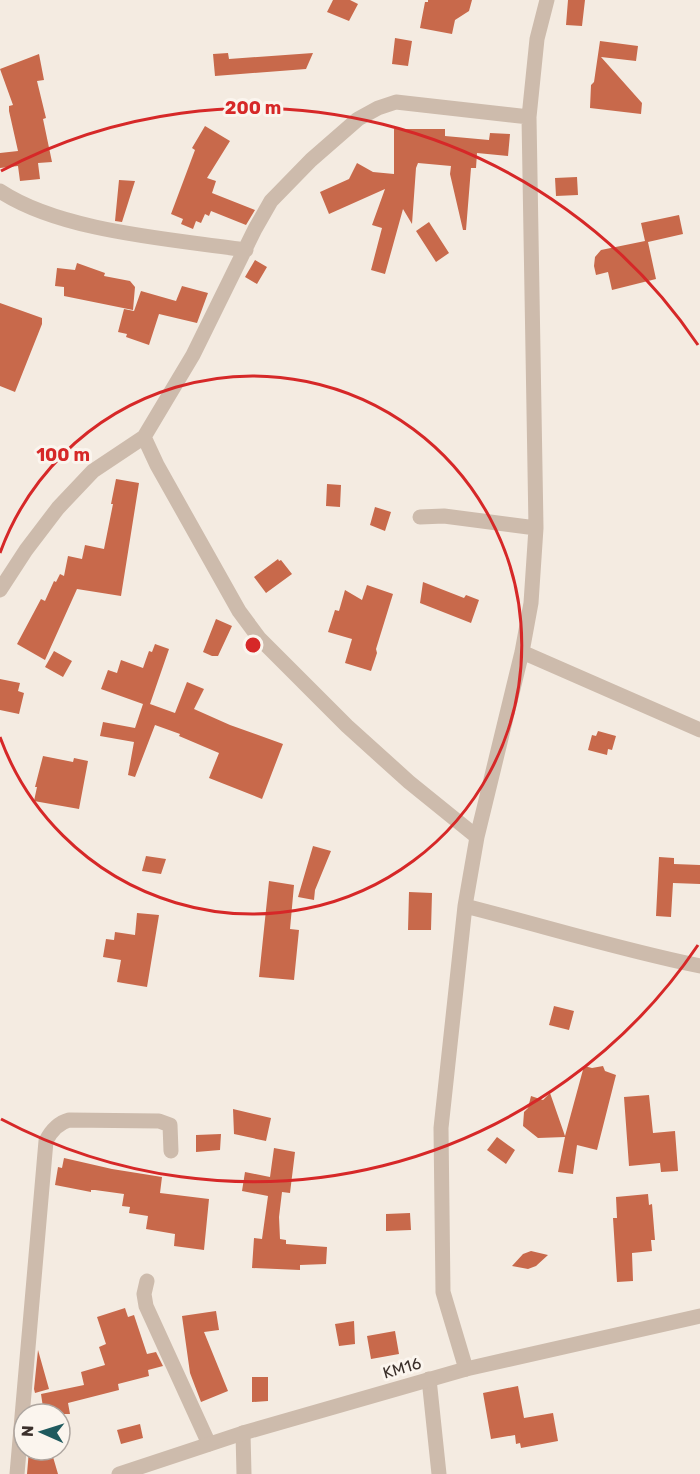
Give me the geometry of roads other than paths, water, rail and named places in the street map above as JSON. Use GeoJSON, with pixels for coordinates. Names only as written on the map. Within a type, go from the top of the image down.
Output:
{"type":"FeatureCollection","features":[{"type":"Feature","properties":{"kind":"street"},"geometry":{"type":"LineString","coordinates":[[466,1369],[443,1292],[441,1128],[465,906],[477,837],[522,652],[531,603],[536,528],[529,117],[537,39],[547,0]]}},
{"type":"Feature","properties":{"kind":"street"},"geometry":{"type":"LineString","coordinates":[[0,590],[26,550],[58,508],[93,471],[144,437],[193,355],[271,201],[311,160],[358,119],[378,108],[396,102],[529,117]]}},
{"type":"Feature","properties":{"kind":"street"},"geometry":{"type":"LineString","coordinates":[[0,191],[18,203],[81,224],[246,250]]}},
{"type":"Feature","properties":{"kind":"street"},"geometry":{"type":"LineString","coordinates":[[144,437],[157,465],[239,611],[259,638],[347,726],[409,782],[477,837]]}},
{"type":"Feature","properties":{"kind":"street"},"geometry":{"type":"LineString","coordinates":[[420,517],[444,516],[536,528]]}},
{"type":"Feature","properties":{"kind":"street"},"geometry":{"type":"LineString","coordinates":[[522,652],[700,730]]}},
{"type":"Feature","properties":{"kind":"street"},"geometry":{"type":"LineString","coordinates":[[465,906],[597,940],[636,953],[700,966]]}},
{"type":"Feature","properties":{"kind":"street"},"geometry":{"type":"LineString","coordinates":[[17,1474],[46,1141],[50,1133],[62,1122],[69,1120],[159,1121],[170,1125],[171,1150]]}},
{"type":"Feature","properties":{"kind":"street"},"geometry":{"type":"LineString","coordinates":[[147,1281],[144,1294],[146,1306],[209,1444]]}},
{"type":"Feature","properties":{"kind":"street","name":"KM16"},"geometry":{"type":"LineString","coordinates":[[119,1474],[243,1433],[429,1379],[700,1316]]}},
{"type":"Feature","properties":{"kind":"street"},"geometry":{"type":"LineString","coordinates":[[429,1379],[439,1474]]}},
{"type":"Feature","properties":{"kind":"street"},"geometry":{"type":"LineString","coordinates":[[243,1433],[244,1474]]}}]}
